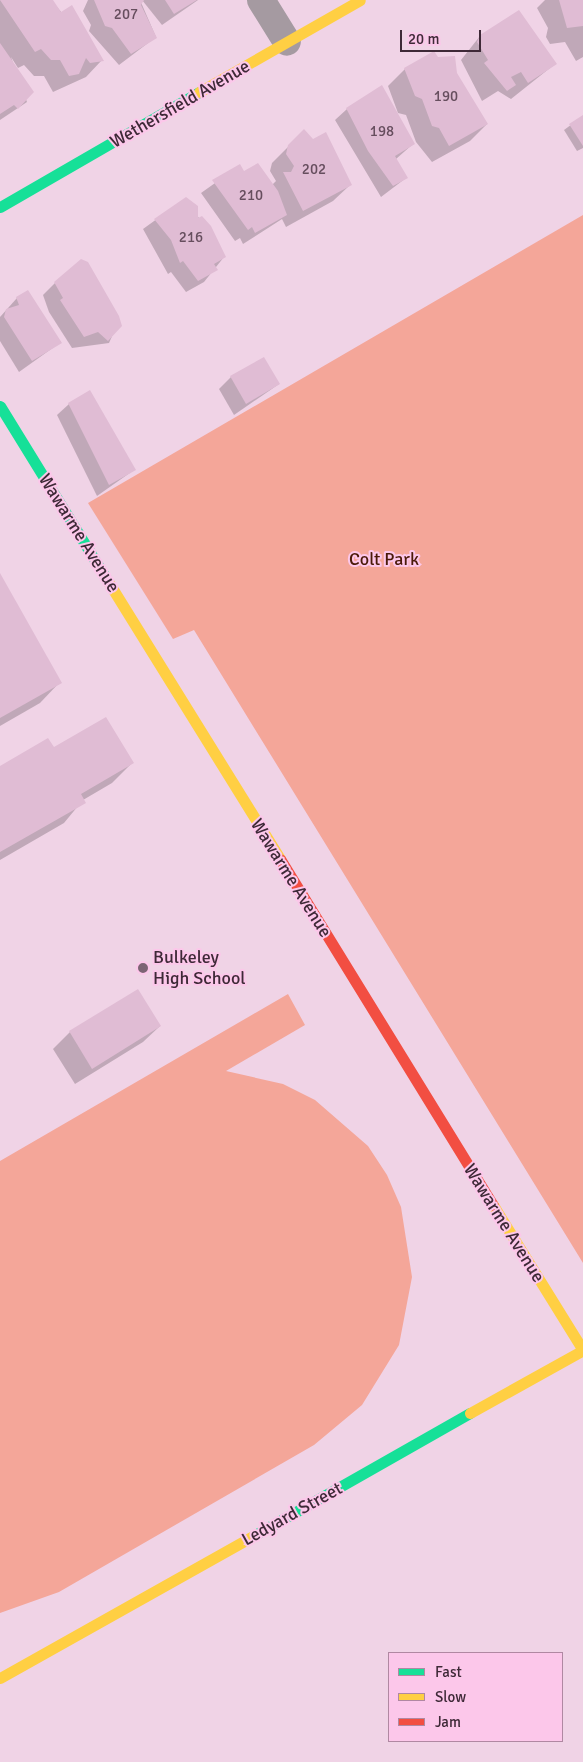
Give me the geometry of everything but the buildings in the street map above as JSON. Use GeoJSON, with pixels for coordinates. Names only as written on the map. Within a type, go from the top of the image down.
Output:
{"type":"FeatureCollection","features":[{"type":"Feature","properties":{"kind":"street"},"geometry":{"type":"LineString","coordinates":[[261,0],[287,42]]}},
{"type":"Feature","properties":{"kind":"street","name":"Wethersfield Avenue"},"geometry":{"type":"LineString","coordinates":[[0,207],[360,0]]}},
{"type":"Feature","properties":{"kind":"street","name":"Wawarme Avenue"},"geometry":{"type":"LineString","coordinates":[[0,406],[583,1350]]}},
{"type":"Feature","properties":{"kind":"street","name":"Ledyard Street"},"geometry":{"type":"LineString","coordinates":[[0,1678],[583,1350]]}},
{"type":"Feature","properties":{"kind":"green space","name":"Colt Park"},"geometry":{"type":"Polygon","coordinates":[[[583,215],[583,1263],[194,630],[173,639],[88,503],[583,215]]]}},
{"type":"Feature","properties":{"kind":"green space"},"geometry":{"type":"Polygon","coordinates":[[[288,994],[305,1025],[226,1071],[283,1084],[315,1100],[368,1146],[387,1175],[401,1207],[412,1277],[399,1345],[362,1405],[314,1445],[59,1592],[0,1613],[0,1161],[288,994]]]}},
{"type":"Feature","properties":{"kind":"traffic: fast"},"geometry":{"type":"LineString","coordinates":[[0,207],[199,92]]}},
{"type":"Feature","properties":{"kind":"traffic: fast"},"geometry":{"type":"LineString","coordinates":[[0,406],[109,583]]}},
{"type":"Feature","properties":{"kind":"traffic: fast"},"geometry":{"type":"LineString","coordinates":[[255,1535],[470,1413]]}},
{"type":"Feature","properties":{"kind":"traffic: slow"},"geometry":{"type":"LineString","coordinates":[[199,92],[360,0]]}},
{"type":"Feature","properties":{"kind":"traffic: slow"},"geometry":{"type":"LineString","coordinates":[[109,583],[280,859]]}},
{"type":"Feature","properties":{"kind":"traffic: slow"},"geometry":{"type":"LineString","coordinates":[[493,1205],[583,1350]]}},
{"type":"Feature","properties":{"kind":"traffic: slow"},"geometry":{"type":"LineString","coordinates":[[470,1413],[583,1350]]}},
{"type":"Feature","properties":{"kind":"traffic: slow"},"geometry":{"type":"LineString","coordinates":[[0,1678],[255,1535]]}},
{"type":"Feature","properties":{"kind":"traffic: jam"},"geometry":{"type":"LineString","coordinates":[[280,859],[493,1205]]}},
{"type":"Feature","properties":{"kind":"place","name":"Bulkeley High School"},"geometry":{"type":"Point","coordinates":[143,968]}}]}
